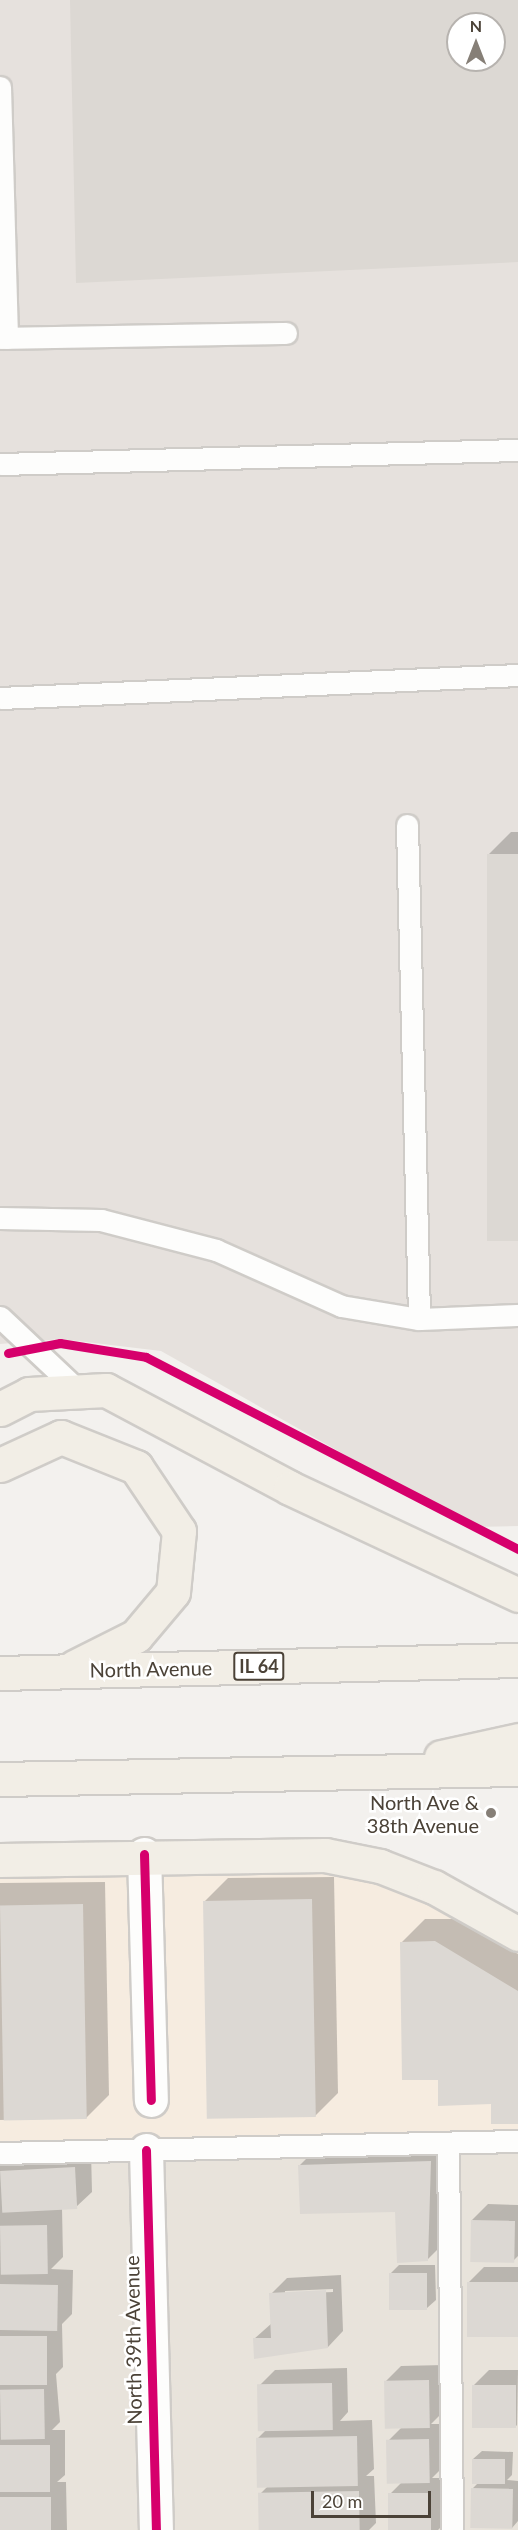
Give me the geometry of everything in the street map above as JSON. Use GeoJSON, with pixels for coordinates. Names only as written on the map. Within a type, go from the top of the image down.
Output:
{"type":"FeatureCollection","features":[{"type":"Feature","properties":{"kind":"main road"},"geometry":{"type":"LineString","coordinates":[[0,1409],[29,1394],[106,1390],[290,1488],[518,1595]]}},
{"type":"Feature","properties":{"kind":"main road"},"geometry":{"type":"LineString","coordinates":[[0,1465],[61,1437],[136,1467],[179,1531],[173,1592],[136,1636],[66,1671]]}},
{"type":"Feature","properties":{"kind":"main road","name":"North Avenue"},"geometry":{"type":"LineString","coordinates":[[0,1673],[518,1660]]}},
{"type":"Feature","properties":{"kind":"main road"},"geometry":{"type":"LineString","coordinates":[[378,1773],[518,1740]]}},
{"type":"Feature","properties":{"kind":"main road"},"geometry":{"type":"LineString","coordinates":[[0,1779],[518,1769]]}},
{"type":"Feature","properties":{"kind":"main road"},"geometry":{"type":"LineString","coordinates":[[0,1860],[274,1852],[380,1866],[434,1887],[518,1934]]}},
{"type":"Feature","properties":{"kind":"street"},"geometry":{"type":"LineString","coordinates":[[144,1854],[150,2100]]}},
{"type":"Feature","properties":{"kind":"street","name":"North 39th Avenue"},"geometry":{"type":"LineString","coordinates":[[146,2150],[156,2530]]}},
{"type":"Feature","properties":{"kind":"lane"},"geometry":{"type":"LineString","coordinates":[[0,87],[3,338],[286,333]]}},
{"type":"Feature","properties":{"kind":"lane"},"geometry":{"type":"LineString","coordinates":[[0,464],[518,450]]}},
{"type":"Feature","properties":{"kind":"lane"},"geometry":{"type":"LineString","coordinates":[[0,698],[518,675]]}},
{"type":"Feature","properties":{"kind":"lane"},"geometry":{"type":"LineString","coordinates":[[407,825],[419,1319]]}},
{"type":"Feature","properties":{"kind":"lane"},"geometry":{"type":"LineString","coordinates":[[0,1218],[101,1220],[216,1250],[341,1306],[419,1319],[518,1315]]}},
{"type":"Feature","properties":{"kind":"lane"},"geometry":{"type":"LineString","coordinates":[[0,1317],[80,1392]]}},
{"type":"Feature","properties":{"kind":"lane"},"geometry":{"type":"LineString","coordinates":[[0,2153],[518,2141]]}},
{"type":"Feature","properties":{"kind":"lane"},"geometry":{"type":"LineString","coordinates":[[448,2143],[452,2530]]}},
{"type":"Feature","properties":{"kind":"shaded area"},"geometry":{"type":"Polygon","coordinates":[[[0,0],[518,0],[518,1526],[473,1527],[161,1351],[61,1339],[0,1344],[0,0]]]}},
{"type":"Feature","properties":{"kind":"shaded area"},"geometry":{"type":"Polygon","coordinates":[[[325,1855],[518,1934],[518,2141],[0,2153],[0,1860],[325,1855]]]}},
{"type":"Feature","properties":{"kind":"shaded area"},"geometry":{"type":"Polygon","coordinates":[[[0,2141],[518,2141],[518,2530],[0,2530],[0,2141]]]}},
{"type":"Feature","properties":{"kind":"building"},"geometry":{"type":"Polygon","coordinates":[[[70,0],[518,0],[518,262],[76,283],[70,0]]]}},
{"type":"Feature","properties":{"kind":"building"},"geometry":{"type":"Polygon","coordinates":[[[487,854],[518,854],[518,1241],[487,1241],[487,854]]]}},
{"type":"Feature","properties":{"kind":"building"},"geometry":{"type":"Polygon","coordinates":[[[312,1899],[316,2117],[207,2119],[203,1901],[312,1899]]]}},
{"type":"Feature","properties":{"kind":"building"},"geometry":{"type":"Polygon","coordinates":[[[83,1904],[87,2119],[4,2120],[0,1905],[83,1904]]]}},
{"type":"Feature","properties":{"kind":"building"},"geometry":{"type":"Polygon","coordinates":[[[435,1941],[518,1991],[518,2124],[491,2124],[491,2104],[438,2106],[438,2080],[402,2080],[400,1942],[435,1941]]]}},
{"type":"Feature","properties":{"kind":"building"},"geometry":{"type":"Polygon","coordinates":[[[431,2161],[428,2261],[397,2263],[395,2212],[300,2214],[298,2165],[431,2161]]]}},
{"type":"Feature","properties":{"kind":"building"},"geometry":{"type":"Polygon","coordinates":[[[75,2167],[77,2209],[2,2213],[0,2171],[75,2167]]]}},
{"type":"Feature","properties":{"kind":"building"},"geometry":{"type":"Polygon","coordinates":[[[471,2220],[515,2221],[514,2263],[470,2262],[471,2220]]]}},
{"type":"Feature","properties":{"kind":"building"},"geometry":{"type":"Polygon","coordinates":[[[47,2225],[48,2274],[1,2275],[0,2226],[47,2225]]]}},
{"type":"Feature","properties":{"kind":"building"},"geometry":{"type":"Polygon","coordinates":[[[389,2273],[427,2273],[427,2310],[389,2310],[389,2273]]]}},
{"type":"Feature","properties":{"kind":"building"},"geometry":{"type":"Polygon","coordinates":[[[467,2282],[518,2282],[518,2337],[467,2337],[467,2282]]]}},
{"type":"Feature","properties":{"kind":"building"},"geometry":{"type":"Polygon","coordinates":[[[0,2284],[58,2285],[57,2331],[0,2330],[0,2284]]]}},
{"type":"Feature","properties":{"kind":"building"},"geometry":{"type":"Polygon","coordinates":[[[326,2290],[328,2348],[254,2359],[253,2338],[271,2338],[269,2293],[326,2290]]]}},
{"type":"Feature","properties":{"kind":"building"},"geometry":{"type":"Polygon","coordinates":[[[0,2336],[47,2336],[47,2385],[0,2385],[0,2336]]]}},
{"type":"Feature","properties":{"kind":"building"},"geometry":{"type":"Polygon","coordinates":[[[429,2380],[430,2428],[385,2429],[384,2381],[429,2380]]]}},
{"type":"Feature","properties":{"kind":"building"},"geometry":{"type":"Polygon","coordinates":[[[332,2383],[333,2430],[258,2431],[257,2384],[332,2383]]]}},
{"type":"Feature","properties":{"kind":"building"},"geometry":{"type":"Polygon","coordinates":[[[472,2385],[516,2385],[516,2428],[472,2428],[472,2385]]]}},
{"type":"Feature","properties":{"kind":"building"},"geometry":{"type":"Polygon","coordinates":[[[44,2389],[45,2439],[1,2440],[0,2390],[44,2389]]]}},
{"type":"Feature","properties":{"kind":"building"},"geometry":{"type":"Polygon","coordinates":[[[357,2436],[358,2486],[257,2488],[256,2438],[357,2436]]]}},
{"type":"Feature","properties":{"kind":"building"},"geometry":{"type":"Polygon","coordinates":[[[429,2439],[430,2483],[387,2484],[386,2440],[429,2439]]]}},
{"type":"Feature","properties":{"kind":"building"},"geometry":{"type":"Polygon","coordinates":[[[0,2445],[50,2445],[50,2492],[0,2492],[0,2445]]]}},
{"type":"Feature","properties":{"kind":"building"},"geometry":{"type":"Polygon","coordinates":[[[472,2459],[505,2459],[505,2484],[472,2484],[472,2459]]]}},
{"type":"Feature","properties":{"kind":"building"},"geometry":{"type":"Polygon","coordinates":[[[471,2488],[513,2489],[512,2529],[470,2528],[471,2488]]]}},
{"type":"Feature","properties":{"kind":"building"},"geometry":{"type":"Polygon","coordinates":[[[359,2491],[360,2530],[259,2530],[258,2493],[359,2491]]]}},
{"type":"Feature","properties":{"kind":"building"},"geometry":{"type":"Polygon","coordinates":[[[388,2493],[431,2493],[431,2530],[388,2530],[388,2493]]]}},
{"type":"Feature","properties":{"kind":"building"},"geometry":{"type":"Polygon","coordinates":[[[0,2497],[51,2497],[51,2530],[0,2530],[0,2497]]]}},
{"type":"Feature","properties":{"kind":"cycle path"},"geometry":{"type":"LineString","coordinates":[[8,1353],[60,1343],[146,1357],[518,1549]]}},
{"type":"Feature","properties":{"kind":"cycle path"},"geometry":{"type":"LineString","coordinates":[[144,1854],[151,2100]]}},
{"type":"Feature","properties":{"kind":"cycle path"},"geometry":{"type":"LineString","coordinates":[[146,2150],[156,2530]]}},
{"type":"Feature","properties":{"kind":"place","name":"North Ave & 38th Avenue"},"geometry":{"type":"Point","coordinates":[491,1813]}}]}
